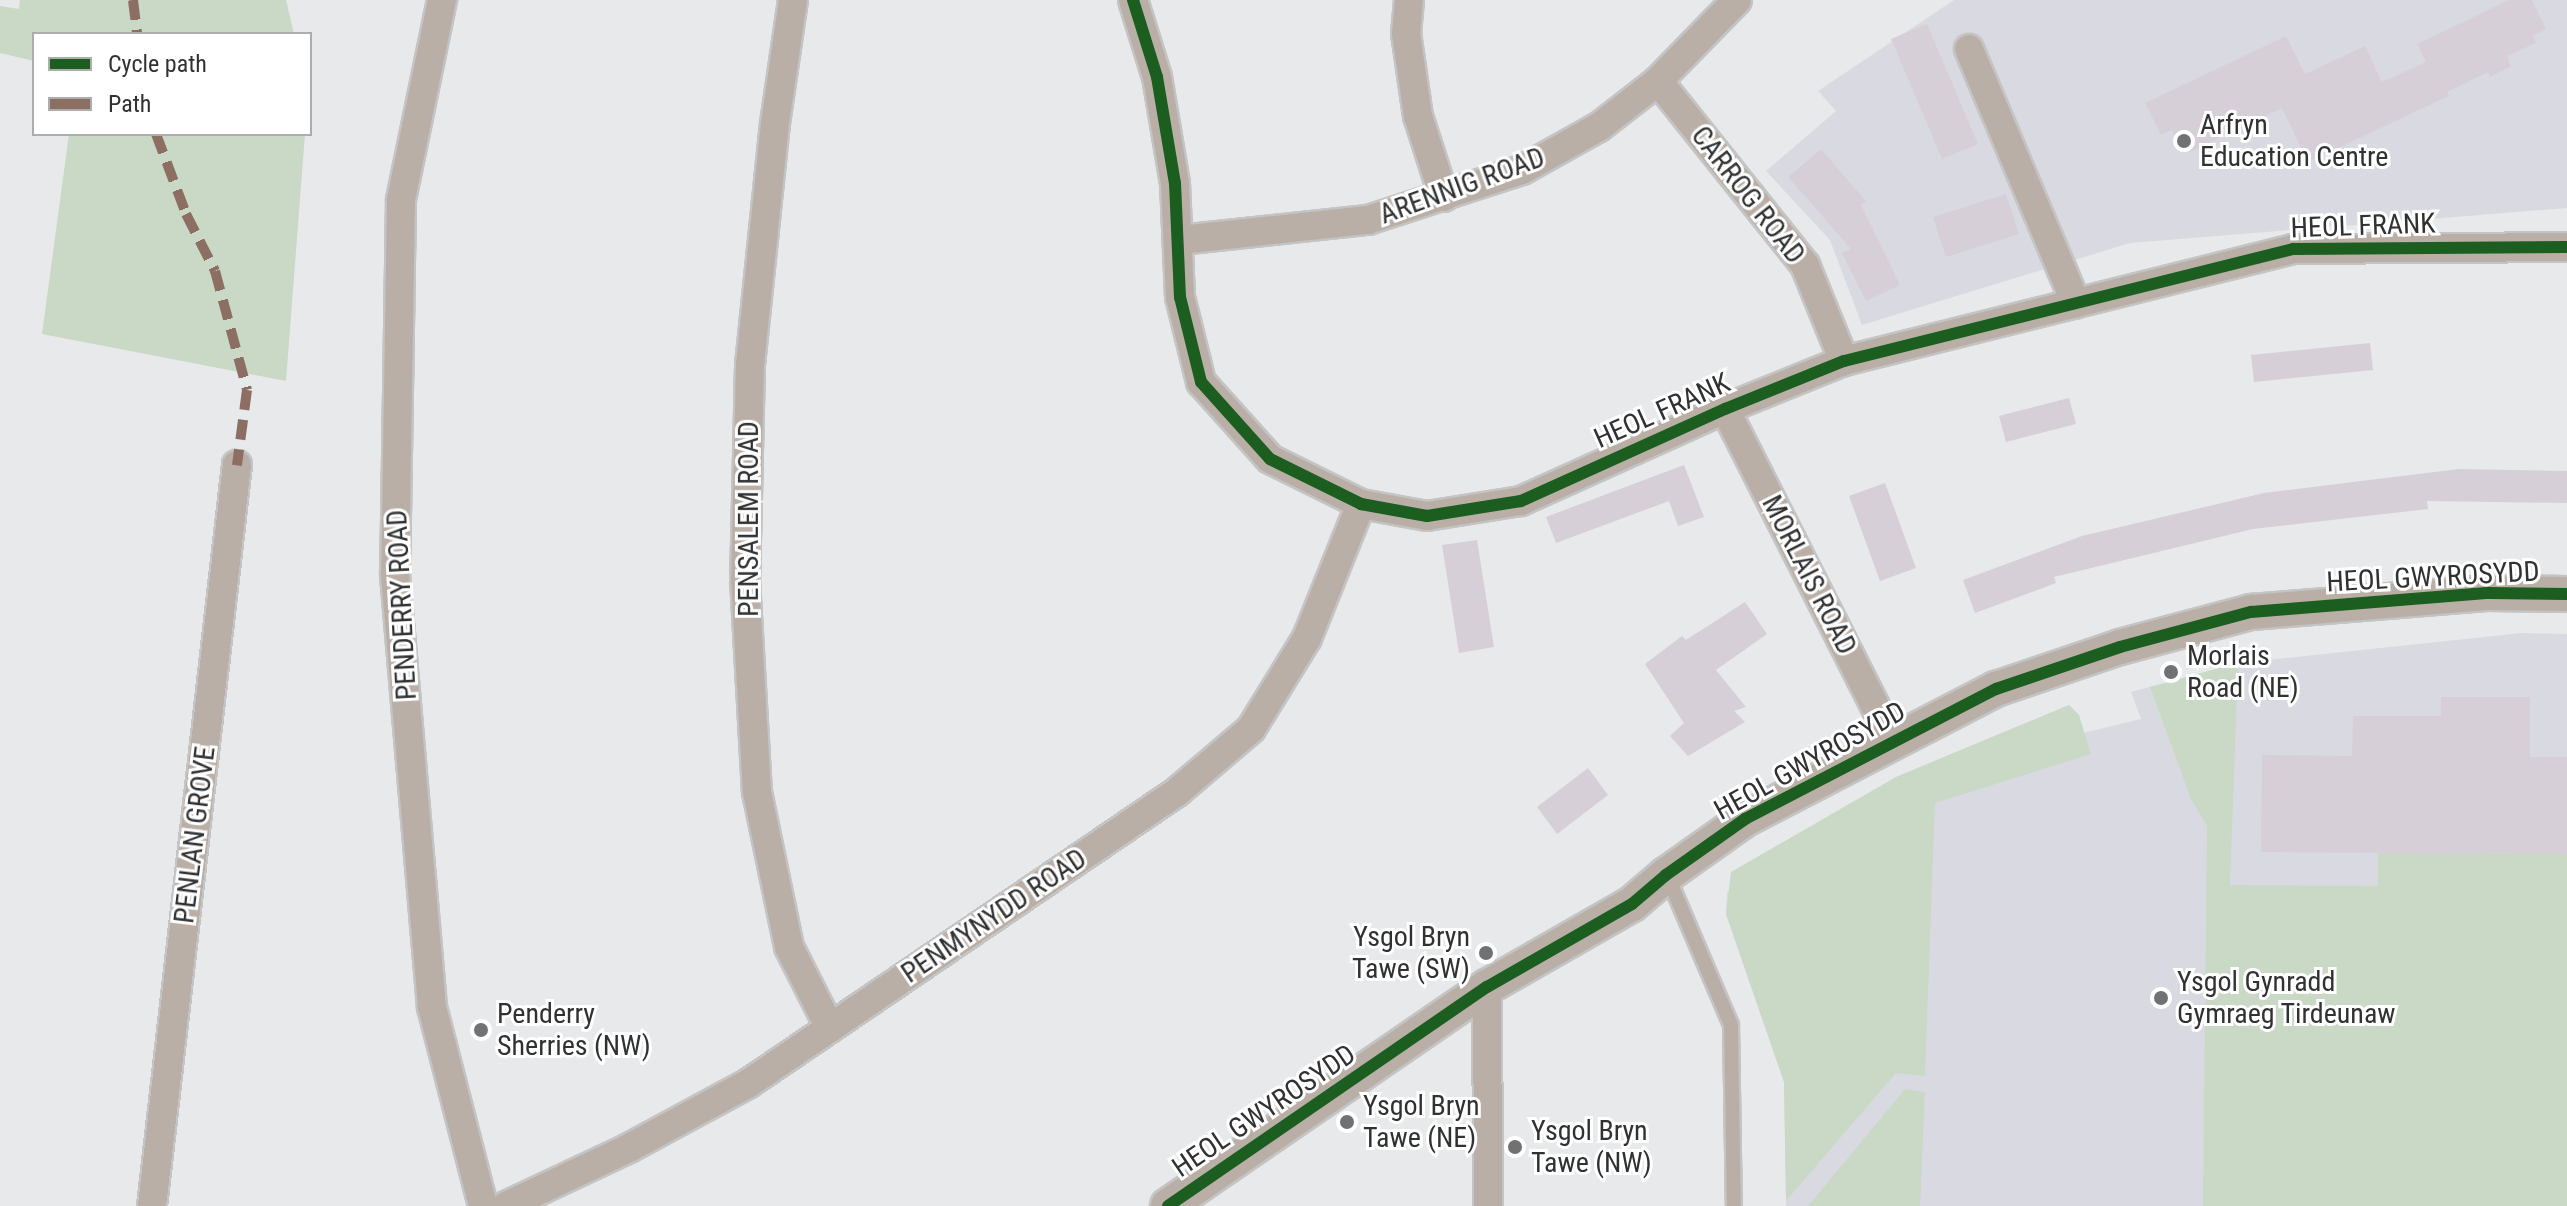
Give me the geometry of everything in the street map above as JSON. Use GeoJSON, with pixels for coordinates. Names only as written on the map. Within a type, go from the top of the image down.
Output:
{"type":"FeatureCollection","features":[{"type":"Feature","properties":{"kind":"street","name":"PENDERRY ROAD"},"geometry":{"type":"LineString","coordinates":[[442,0],[401,200],[395,575],[432,1007],[483,1206]]}},
{"type":"Feature","properties":{"kind":"street","name":"PENSALEM ROAD"},"geometry":{"type":"LineString","coordinates":[[793,0],[775,123],[750,365],[745,579],[757,792],[789,947],[830,1028]]}},
{"type":"Feature","properties":{"kind":"street","name":"HEOL FRANK"},"geometry":{"type":"LineString","coordinates":[[1133,0],[1157,77],[1175,183],[1180,240],[1180,297],[1201,382],[1270,459],[1361,504],[1427,516],[1521,501],[1725,409],[1844,361],[2293,249],[2567,247]]}},
{"type":"Feature","properties":{"kind":"street"},"geometry":{"type":"LineString","coordinates":[[1409,0],[1406,33],[1418,116],[1444,197]]}},
{"type":"Feature","properties":{"kind":"street","name":"ARENNIG ROAD"},"geometry":{"type":"LineString","coordinates":[[1180,240],[1368,220],[1444,197],[1535,163],[1599,127],[1658,81],[1737,0]]}},
{"type":"Feature","properties":{"kind":"street"},"geometry":{"type":"LineString","coordinates":[[1969,49],[2076,303]]}},
{"type":"Feature","properties":{"kind":"street","name":"CARROG ROAD"},"geometry":{"type":"LineString","coordinates":[[1658,81],[1805,265],[1844,361]]}},
{"type":"Feature","properties":{"kind":"street","name":"MORLAIS ROAD"},"geometry":{"type":"LineString","coordinates":[[1725,409],[1893,741]]}},
{"type":"Feature","properties":{"kind":"street","name":"PENLAN GROVE"},"geometry":{"type":"LineString","coordinates":[[152,1206],[237,465]]}},
{"type":"Feature","properties":{"kind":"street","name":"PENMYNYDD ROAD"},"geometry":{"type":"LineString","coordinates":[[506,1206],[629,1148],[749,1083],[1177,792],[1251,729],[1307,638],[1361,504]]}},
{"type":"Feature","properties":{"kind":"street","name":"HEOL GWYROSYDD"},"geometry":{"type":"LineString","coordinates":[[1168,1206],[1487,987],[1632,904],[1666,875],[1745,819],[1996,689],[2120,647],[2251,612],[2489,593],[2567,594]]}},
{"type":"Feature","properties":{"kind":"street"},"geometry":{"type":"LineString","coordinates":[[1487,987],[1488,1206]]}},
{"type":"Feature","properties":{"kind":"lane"},"geometry":{"type":"LineString","coordinates":[[1666,875],[1731,1025],[1734,1206]]}},
{"type":"Feature","properties":{"kind":"shaded area","name":"Arfryn Education Centre"},"geometry":{"type":"Polygon","coordinates":[[[1954,0],[2567,0],[2567,208],[2130,243],[1862,325],[1830,240],[1766,171],[1836,111],[1818,91],[1954,0]]]}},
{"type":"Feature","properties":{"kind":"shaded area","name":"Ysgol Gynradd Gymraeg Tirdeunaw"},"geometry":{"type":"Polygon","coordinates":[[[2522,633],[2567,634],[2567,1206],[1786,1206],[1784,1082],[1726,914],[1727,892],[1896,777],[2069,705],[2079,715],[2083,733],[2141,719],[2131,692],[2238,663],[2522,633]]]}},
{"type":"Feature","properties":{"kind":"green space"},"geometry":{"type":"Polygon","coordinates":[[[20,0],[286,0],[294,32],[32,32],[32,61],[0,53],[0,6],[19,9],[20,0]]]}},
{"type":"Feature","properties":{"kind":"green space"},"geometry":{"type":"Polygon","coordinates":[[[69,136],[305,136],[286,381],[42,334],[69,136]]]}},
{"type":"Feature","properties":{"kind":"green space"},"geometry":{"type":"Polygon","coordinates":[[[2238,663],[2230,885],[2378,886],[2378,853],[2567,854],[2567,1206],[2203,1206],[2207,826],[2191,799],[2150,687],[2238,663]]]}},
{"type":"Feature","properties":{"kind":"green space"},"geometry":{"type":"Polygon","coordinates":[[[2069,705],[2079,715],[2091,754],[1935,803],[1925,1076],[1896,1073],[1786,1201],[1784,1082],[1726,914],[1731,872],[1896,777],[2069,705]]]}},
{"type":"Feature","properties":{"kind":"green space"},"geometry":{"type":"Polygon","coordinates":[[[1905,1089],[1925,1092],[1920,1206],[1808,1206],[1905,1089]]]}},
{"type":"Feature","properties":{"kind":"building"},"geometry":{"type":"Polygon","coordinates":[[[2509,0],[2532,0],[2546,29],[2533,36],[2536,43],[2507,56],[2511,66],[2490,77],[2488,72],[2447,92],[2449,96],[2308,162],[2282,108],[2190,152],[2183,138],[2177,141],[2172,130],[2161,135],[2145,103],[2286,36],[2305,74],[2365,46],[2382,82],[2426,62],[2417,44],[2509,0]]]}},
{"type":"Feature","properties":{"kind":"building"},"geometry":{"type":"Polygon","coordinates":[[[1927,24],[1978,144],[1942,159],[1891,39],[1927,24]]]}},
{"type":"Feature","properties":{"kind":"building"},"geometry":{"type":"Polygon","coordinates":[[[1821,149],[1866,201],[1861,205],[1900,285],[1866,301],[1842,253],[1851,249],[1788,177],[1821,149]]]}},
{"type":"Feature","properties":{"kind":"building"},"geometry":{"type":"Polygon","coordinates":[[[2006,194],[2019,234],[1946,257],[1933,217],[2006,194]]]}},
{"type":"Feature","properties":{"kind":"building"},"geometry":{"type":"Polygon","coordinates":[[[2370,343],[2373,370],[2254,382],[2251,355],[2370,343]]]}},
{"type":"Feature","properties":{"kind":"building"},"geometry":{"type":"Polygon","coordinates":[[[2069,398],[2076,424],[2006,442],[1999,416],[2069,398]]]}},
{"type":"Feature","properties":{"kind":"building"},"geometry":{"type":"Polygon","coordinates":[[[1684,465],[1704,517],[1678,526],[1669,501],[1556,543],[1546,517],[1684,465]]]}},
{"type":"Feature","properties":{"kind":"building"},"geometry":{"type":"Polygon","coordinates":[[[2459,469],[2567,471],[2567,503],[2427,501],[2428,509],[2253,529],[2054,577],[2056,583],[1975,613],[1963,580],[2082,536],[2264,493],[2459,469]]]}},
{"type":"Feature","properties":{"kind":"building"},"geometry":{"type":"Polygon","coordinates":[[[1885,483],[1916,568],[1880,581],[1849,496],[1885,483]]]}},
{"type":"Feature","properties":{"kind":"building"},"geometry":{"type":"Polygon","coordinates":[[[1477,540],[1494,647],[1459,653],[1442,545],[1477,540]]]}},
{"type":"Feature","properties":{"kind":"building"},"geometry":{"type":"Polygon","coordinates":[[[1745,602],[1767,634],[1716,670],[1746,707],[1734,711],[1745,722],[1688,756],[1670,736],[1684,723],[1645,664],[1682,636],[1686,640],[1745,602]]]}},
{"type":"Feature","properties":{"kind":"building"},"geometry":{"type":"Polygon","coordinates":[[[2441,697],[2530,697],[2530,757],[2567,757],[2567,854],[2261,852],[2262,755],[2352,756],[2353,716],[2441,716],[2441,697]]]}},
{"type":"Feature","properties":{"kind":"building"},"geometry":{"type":"Polygon","coordinates":[[[1588,768],[1608,795],[1557,834],[1537,807],[1588,768]]]}},
{"type":"Feature","properties":{"kind":"marked path"},"geometry":{"type":"LineString","coordinates":[[133,0],[137,32]]}},
{"type":"Feature","properties":{"kind":"marked path"},"geometry":{"type":"LineString","coordinates":[[157,136],[186,214],[215,271],[247,390],[237,465]]}},
{"type":"Feature","properties":{"kind":"cycle path"},"geometry":{"type":"LineString","coordinates":[[1133,0],[1157,77],[1175,183],[1180,297],[1201,382],[1270,459],[1361,504],[1427,516],[1521,501],[1725,409],[1844,361],[2293,249],[2567,247]]}},
{"type":"Feature","properties":{"kind":"cycle path"},"geometry":{"type":"LineString","coordinates":[[1168,1206],[1487,987],[1632,904],[1666,875],[1745,819],[1996,689],[2120,647],[2251,612],[2489,593],[2567,594]]}},
{"type":"Feature","properties":{"kind":"place","name":"Arfryn Education Centre"},"geometry":{"type":"Point","coordinates":[2184,141]}},
{"type":"Feature","properties":{"kind":"place","name":"Morlais Road (NE)"},"geometry":{"type":"Point","coordinates":[2171,672]}},
{"type":"Feature","properties":{"kind":"place","name":"Ysgol Bryn Tawe (SW)"},"geometry":{"type":"Point","coordinates":[1486,953]}},
{"type":"Feature","properties":{"kind":"place","name":"Ysgol Gynradd Gymraeg Tirdeunaw"},"geometry":{"type":"Point","coordinates":[2161,998]}},
{"type":"Feature","properties":{"kind":"place","name":"Penderry Sherries (NW)"},"geometry":{"type":"Point","coordinates":[481,1030]}},
{"type":"Feature","properties":{"kind":"place","name":"Ysgol Bryn Tawe (NE)"},"geometry":{"type":"Point","coordinates":[1347,1122]}},
{"type":"Feature","properties":{"kind":"place","name":"Ysgol Bryn Tawe (NW)"},"geometry":{"type":"Point","coordinates":[1515,1147]}}]}
